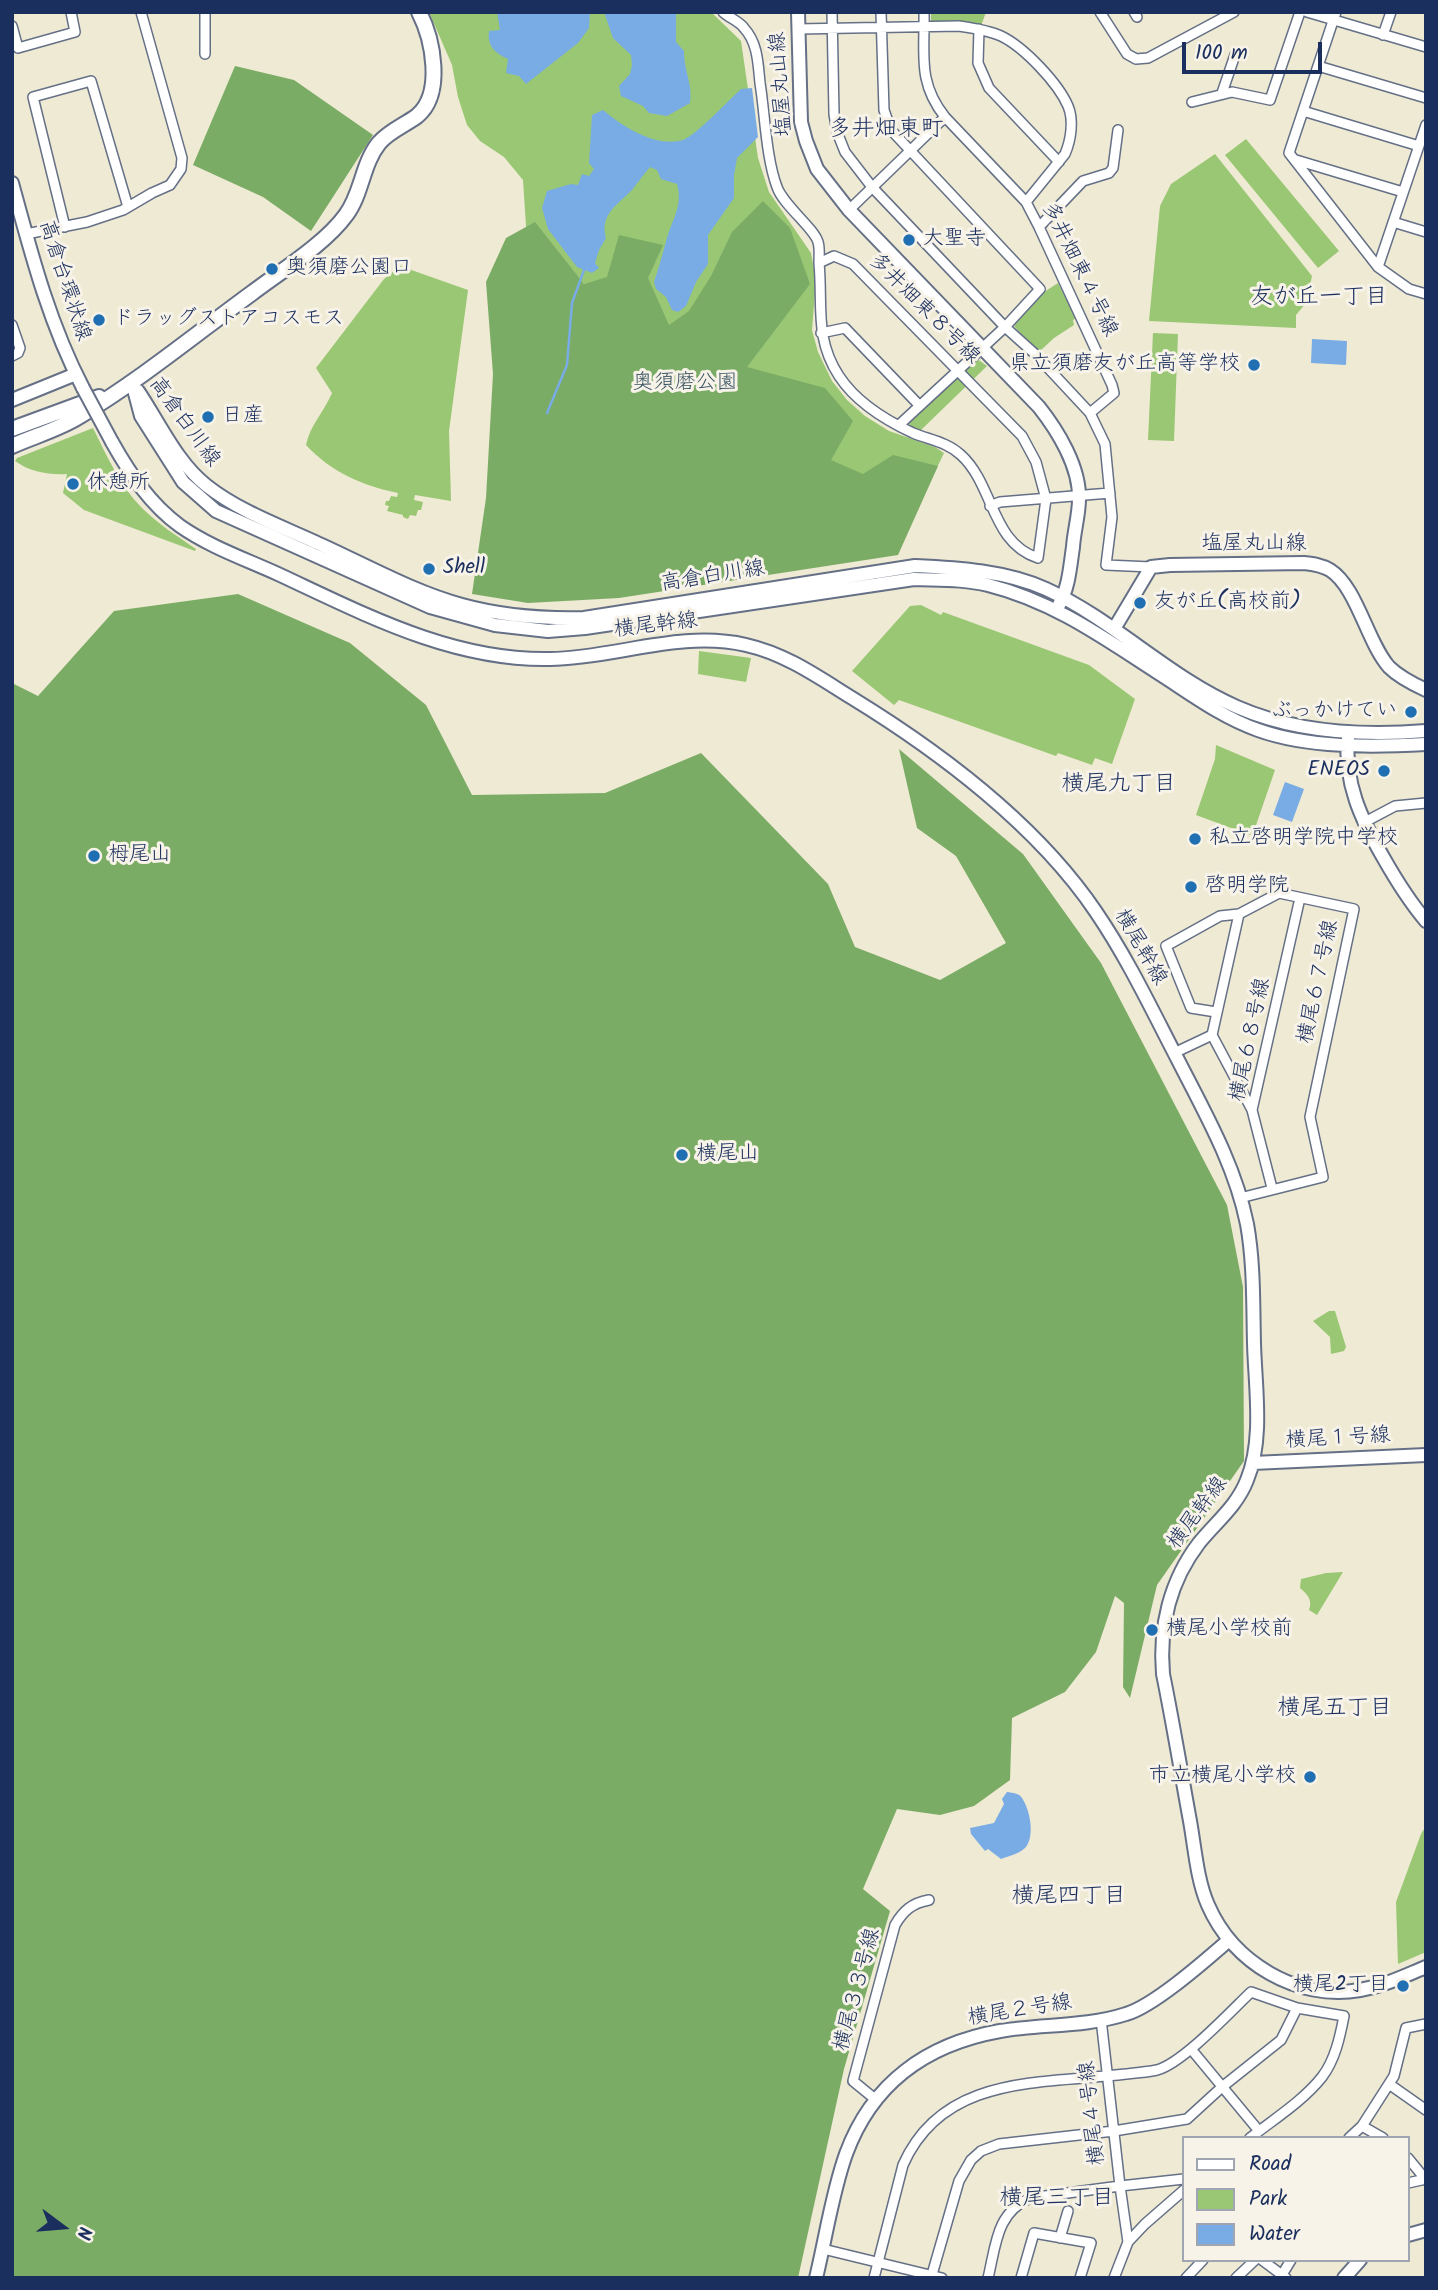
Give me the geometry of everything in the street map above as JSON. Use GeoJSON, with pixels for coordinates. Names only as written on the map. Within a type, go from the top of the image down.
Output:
{"type":"FeatureCollection","features":[{"type":"Feature","properties":{"kind":"main road"},"geometry":{"type":"LineString","coordinates":[[12,446],[78,418],[132,382],[300,258],[345,216],[379,143],[389,133],[418,115],[431,97],[435,85],[428,32],[419,12]]}},
{"type":"Feature","properties":{"kind":"main road"},"geometry":{"type":"LineString","coordinates":[[12,429],[132,382]]}},
{"type":"Feature","properties":{"kind":"street"},"geometry":{"type":"LineString","coordinates":[[12,26],[18,48],[75,32],[71,12]]}},
{"type":"Feature","properties":{"kind":"street"},"geometry":{"type":"LineString","coordinates":[[26,234],[88,222],[128,207],[170,185],[181,169],[182,158],[141,12]]}},
{"type":"Feature","properties":{"kind":"street"},"geometry":{"type":"LineString","coordinates":[[205,12],[205,54]]}},
{"type":"Feature","properties":{"kind":"street"},"geometry":{"type":"LineString","coordinates":[[723,12],[744,27],[754,46],[777,189],[818,240],[822,283],[819,308],[821,333],[834,368],[853,394],[867,407],[899,425],[946,444],[962,455],[978,479],[990,506],[1000,502],[1110,493]]}},
{"type":"Feature","properties":{"kind":"street","name":"塩屋丸山線"},"geometry":{"type":"LineString","coordinates":[[797,12],[800,112],[806,141],[817,169],[849,211],[1054,426],[1072,463],[1080,497],[1070,566],[1060,604]]}},
{"type":"Feature","properties":{"kind":"street"},"geometry":{"type":"LineString","coordinates":[[832,12],[834,114],[837,132],[845,152],[872,187],[1090,413],[1105,444],[1112,517],[1106,565],[1151,567],[1114,629]]}},
{"type":"Feature","properties":{"kind":"street"},"geometry":{"type":"LineString","coordinates":[[881,12],[884,110],[891,130],[1040,289],[1005,327],[899,425]]}},
{"type":"Feature","properties":{"kind":"street","name":"多井畑東４号線"},"geometry":{"type":"LineString","coordinates":[[923,12],[924,78],[933,103],[1026,202],[1112,384],[1114,393],[1090,413]]}},
{"type":"Feature","properties":{"kind":"street"},"geometry":{"type":"LineString","coordinates":[[1100,12],[1127,54],[1139,60],[1148,58],[1233,12]]}},
{"type":"Feature","properties":{"kind":"street"},"geometry":{"type":"LineString","coordinates":[[1192,102],[1222,93],[1243,93],[1270,100],[1300,12]]}},
{"type":"Feature","properties":{"kind":"street"},"geometry":{"type":"LineString","coordinates":[[1307,12],[1334,16],[1383,35],[1426,47]]}},
{"type":"Feature","properties":{"kind":"street"},"geometry":{"type":"LineString","coordinates":[[1383,35],[1391,12]]}},
{"type":"Feature","properties":{"kind":"street"},"geometry":{"type":"LineString","coordinates":[[1334,16],[1289,153],[1378,267],[1409,289],[1426,294]]}},
{"type":"Feature","properties":{"kind":"street"},"geometry":{"type":"LineString","coordinates":[[798,30],[959,26],[1001,36],[1019,48],[1056,87],[1068,107],[1071,128],[1069,144],[1059,162],[1026,202]]}},
{"type":"Feature","properties":{"kind":"street"},"geometry":{"type":"LineString","coordinates":[[979,29],[978,63],[989,88],[1059,162]]}},
{"type":"Feature","properties":{"kind":"street"},"geometry":{"type":"LineString","coordinates":[[1222,93],[1235,55]]}},
{"type":"Feature","properties":{"kind":"street"},"geometry":{"type":"LineString","coordinates":[[1318,66],[1426,98]]}},
{"type":"Feature","properties":{"kind":"street"},"geometry":{"type":"LineString","coordinates":[[65,227],[33,97],[91,81],[128,207]]}},
{"type":"Feature","properties":{"kind":"street"},"geometry":{"type":"LineString","coordinates":[[1303,111],[1419,146]]}},
{"type":"Feature","properties":{"kind":"street"},"geometry":{"type":"LineString","coordinates":[[849,211],[945,117]]}},
{"type":"Feature","properties":{"kind":"street"},"geometry":{"type":"LineString","coordinates":[[1378,267],[1426,125]]}},
{"type":"Feature","properties":{"kind":"street"},"geometry":{"type":"LineString","coordinates":[[1039,227],[1083,181],[1109,173],[1113,168],[1118,130]]}},
{"type":"Feature","properties":{"kind":"street"},"geometry":{"type":"LineString","coordinates":[[1296,160],[1403,192]]}},
{"type":"Feature","properties":{"kind":"street","name":"高倉台環状線"},"geometry":{"type":"LineString","coordinates":[[12,183],[53,321],[83,388]]}},
{"type":"Feature","properties":{"kind":"street"},"geometry":{"type":"LineString","coordinates":[[1393,222],[1426,232]]}},
{"type":"Feature","properties":{"kind":"street","name":"多井畑東８号線"},"geometry":{"type":"LineString","coordinates":[[819,262],[834,256],[853,264],[1022,436],[1036,462],[1046,499],[1038,558],[1029,555],[1010,541],[990,506]]}},
{"type":"Feature","properties":{"kind":"street"},"geometry":{"type":"LineString","coordinates":[[12,325],[20,348],[18,353],[12,356]]}},
{"type":"Feature","properties":{"kind":"street"},"geometry":{"type":"LineString","coordinates":[[821,333],[845,328],[919,405]]}},
{"type":"Feature","properties":{"kind":"street"},"geometry":{"type":"LineString","coordinates":[[12,400],[76,374]]}},
{"type":"Feature","properties":{"kind":"street","name":"高倉白川線"},"geometry":{"type":"LineString","coordinates":[[132,382],[141,416],[183,482],[216,511],[430,607],[495,625],[548,631],[585,628],[914,579],[955,580],[988,585],[1060,604]]}},
{"type":"Feature","properties":{"kind":"street","name":"横尾幹線"},"geometry":{"type":"LineString","coordinates":[[83,388],[112,442],[147,495],[180,525],[204,540],[432,641],[490,655],[552,659],[674,642],[712,640],[764,650],[809,671],[902,728],[998,804],[1065,871],[1095,910],[1118,947],[1222,1146],[1247,1226],[1252,1266],[1256,1422],[1253,1463],[1240,1496],[1201,1541],[1179,1576],[1166,1615],[1162,1646],[1163,1674],[1202,1882],[1209,1906],[1229,1940],[1255,1965],[1275,1977],[1309,1989],[1363,1990],[1426,1967]]}},
{"type":"Feature","properties":{"kind":"street","name":"塩屋丸山線"},"geometry":{"type":"LineString","coordinates":[[1151,567],[1304,563],[1318,565],[1329,570],[1345,586],[1388,666],[1426,690]]}},
{"type":"Feature","properties":{"kind":"street"},"geometry":{"type":"LineString","coordinates":[[1060,604],[1114,629],[1177,672],[1234,706],[1278,721],[1348,737],[1426,744]]}},
{"type":"Feature","properties":{"kind":"street"},"geometry":{"type":"LineString","coordinates":[[1060,604],[1107,640],[1219,712],[1270,734],[1297,740],[1426,731]]}},
{"type":"Feature","properties":{"kind":"street"},"geometry":{"type":"LineString","coordinates":[[1348,737],[1350,780],[1363,823],[1403,892],[1426,921]]}},
{"type":"Feature","properties":{"kind":"street"},"geometry":{"type":"LineString","coordinates":[[1363,823],[1395,806],[1426,803]]}},
{"type":"Feature","properties":{"kind":"street","name":"横尾６７号線"},"geometry":{"type":"LineString","coordinates":[[1216,1012],[1191,1009],[1166,946],[1220,916],[1238,914],[1279,893],[1353,909],[1310,1116],[1323,1177],[1240,1198]]}},
{"type":"Feature","properties":{"kind":"street","name":"横尾６８号線"},"geometry":{"type":"LineString","coordinates":[[1272,1188],[1252,1110],[1300,898]]}},
{"type":"Feature","properties":{"kind":"street"},"geometry":{"type":"LineString","coordinates":[[1238,914],[1212,1035],[1252,1110]]}},
{"type":"Feature","properties":{"kind":"street"},"geometry":{"type":"LineString","coordinates":[[1174,1053],[1212,1035]]}},
{"type":"Feature","properties":{"kind":"street","name":"横尾１号線"},"geometry":{"type":"LineString","coordinates":[[1253,1463],[1426,1455]]}},
{"type":"Feature","properties":{"kind":"street","name":"横尾３３号線"},"geometry":{"type":"LineString","coordinates":[[875,2099],[853,2081],[895,1924],[903,1912],[918,1902],[929,1900]]}},
{"type":"Feature","properties":{"kind":"street","name":"横尾２号線"},"geometry":{"type":"LineString","coordinates":[[816,2278],[847,2151],[875,2099],[911,2067],[931,2053],[959,2041],[1011,2029],[1126,2015],[1141,2008],[1229,1940]]}},
{"type":"Feature","properties":{"kind":"street"},"geometry":{"type":"LineString","coordinates":[[874,2278],[902,2165],[917,2139],[931,2122],[965,2098],[1018,2085],[1160,2070],[1191,2049],[1251,1992],[1297,2008],[1344,2016],[1340,2037],[1323,2077],[1253,2136]]}},
{"type":"Feature","properties":{"kind":"street"},"geometry":{"type":"LineString","coordinates":[[932,2277],[959,2181],[971,2160],[981,2151],[999,2144],[1114,2131],[1187,2119],[1222,2087],[1282,2040],[1297,2008]]}},
{"type":"Feature","properties":{"kind":"street","name":"横尾４号線"},"geometry":{"type":"LineString","coordinates":[[988,2278],[1002,2223],[1010,2210],[1020,2202],[1031,2197],[1120,2186],[1101,2019]]}},
{"type":"Feature","properties":{"kind":"street"},"geometry":{"type":"LineString","coordinates":[[1351,2136],[1362,2126],[1394,2076],[1406,2028],[1426,2024]]}},
{"type":"Feature","properties":{"kind":"street"},"geometry":{"type":"LineString","coordinates":[[1191,2049],[1259,2131]]}},
{"type":"Feature","properties":{"kind":"street"},"geometry":{"type":"LineString","coordinates":[[1389,2084],[1426,2110]]}},
{"type":"Feature","properties":{"kind":"street"},"geometry":{"type":"LineString","coordinates":[[1362,2126],[1380,2136]]}},
{"type":"Feature","properties":{"kind":"street"},"geometry":{"type":"LineString","coordinates":[[1410,2160],[1426,2179]]}},
{"type":"Feature","properties":{"kind":"street"},"geometry":{"type":"LineString","coordinates":[[1128,2242],[1120,2186],[1182,2179]]}},
{"type":"Feature","properties":{"kind":"street"},"geometry":{"type":"LineString","coordinates":[[1114,2278],[1128,2242],[1182,2192]]}},
{"type":"Feature","properties":{"kind":"street"},"geometry":{"type":"LineString","coordinates":[[1060,2238],[1068,2211]]}},
{"type":"Feature","properties":{"kind":"street"},"geometry":{"type":"LineString","coordinates":[[1021,2278],[1034,2233],[1091,2244],[1080,2278]]}},
{"type":"Feature","properties":{"kind":"street"},"geometry":{"type":"LineString","coordinates":[[823,2249],[942,2278]]}},
{"type":"Feature","properties":{"kind":"street"},"geometry":{"type":"LineString","coordinates":[[1186,2278],[1201,2262]]}},
{"type":"Feature","properties":{"kind":"street"},"geometry":{"type":"LineString","coordinates":[[1236,2278],[1253,2262]]}},
{"type":"Feature","properties":{"kind":"street"},"geometry":{"type":"LineString","coordinates":[[1264,2262],[1283,2277]]}},
{"type":"Feature","properties":{"kind":"street"},"geometry":{"type":"LineString","coordinates":[[1343,2278],[1358,2262]]}},
{"type":"Feature","properties":{"kind":"green space","name":"奥須磨公園"},"geometry":{"type":"Polygon","coordinates":[[[429,12],[711,12],[741,41],[758,158],[769,192],[811,253],[816,280],[812,330],[818,352],[832,381],[847,400],[865,416],[889,431],[935,447],[944,453],[910,524],[890,512],[527,241],[523,180],[504,157],[480,141],[467,125],[452,65],[429,12]]]}},
{"type":"Feature","properties":{"kind":"green space"},"geometry":{"type":"Polygon","coordinates":[[[931,12],[986,12],[981,26],[964,22],[931,21],[931,12]]]}},
{"type":"Feature","properties":{"kind":"green space"},"geometry":{"type":"Polygon","coordinates":[[[235,66],[294,80],[373,135],[311,231],[263,197],[193,165],[235,66]]]}},
{"type":"Feature","properties":{"kind":"green space"},"geometry":{"type":"Polygon","coordinates":[[[1246,139],[1339,251],[1318,268],[1225,155],[1246,139]]]}},
{"type":"Feature","properties":{"kind":"green space"},"geometry":{"type":"Polygon","coordinates":[[[1215,154],[1312,276],[1306,303],[1296,315],[1296,328],[1149,321],[1160,206],[1171,184],[1215,154]]]}},
{"type":"Feature","properties":{"kind":"green space"},"geometry":{"type":"Polygon","coordinates":[[[763,201],[790,228],[810,284],[747,367],[825,388],[853,421],[831,460],[863,474],[893,455],[938,466],[898,555],[619,598],[528,603],[472,594],[486,498],[493,374],[486,282],[506,238],[535,222],[584,284],[607,277],[619,235],[663,245],[648,278],[669,325],[689,311],[711,276],[732,232],[763,201]]]}},
{"type":"Feature","properties":{"kind":"green space"},"geometry":{"type":"Polygon","coordinates":[[[400,266],[468,290],[449,431],[451,501],[415,495],[414,500],[423,502],[421,510],[418,510],[416,516],[410,515],[408,519],[387,511],[389,506],[385,505],[386,501],[389,501],[391,496],[397,497],[398,493],[348,476],[326,463],[306,445],[332,393],[316,368],[384,279],[400,266]]]}},
{"type":"Feature","properties":{"kind":"green space"},"geometry":{"type":"Polygon","coordinates":[[[1058,283],[1076,318],[1073,320],[1074,325],[1038,353],[1014,326],[1041,294],[1058,283]]]}},
{"type":"Feature","properties":{"kind":"green space"},"geometry":{"type":"Polygon","coordinates":[[[1153,333],[1178,334],[1174,441],[1148,440],[1153,333]]]}},
{"type":"Feature","properties":{"kind":"green space"},"geometry":{"type":"Polygon","coordinates":[[[976,358],[987,366],[920,431],[910,427],[909,421],[976,358]]]}},
{"type":"Feature","properties":{"kind":"green space"},"geometry":{"type":"Polygon","coordinates":[[[93,428],[114,470],[134,499],[168,530],[196,549],[195,551],[84,510],[63,493],[67,474],[40,472],[15,461],[93,428]]]}},
{"type":"Feature","properties":{"kind":"green space"},"geometry":{"type":"Polygon","coordinates":[[[238,594],[350,643],[426,705],[472,795],[605,793],[701,753],[828,884],[855,947],[940,980],[1006,943],[956,856],[917,828],[899,749],[1023,854],[1101,963],[1227,1205],[1243,1287],[1244,1461],[1157,1585],[1130,1698],[1123,1687],[1124,1603],[1115,1596],[1096,1652],[1065,1692],[1012,1718],[1010,1780],[974,1806],[940,1815],[897,1809],[863,1889],[890,1911],[844,2069],[798,2278],[12,2278],[12,683],[38,696],[114,611],[238,594]]]}},
{"type":"Feature","properties":{"kind":"green space"},"geometry":{"type":"Polygon","coordinates":[[[921,605],[941,615],[943,612],[1089,665],[1135,699],[1112,764],[1095,758],[1092,765],[1058,753],[1056,756],[899,700],[894,705],[852,671],[910,606],[921,605]]]}},
{"type":"Feature","properties":{"kind":"green space"},"geometry":{"type":"Polygon","coordinates":[[[699,651],[751,658],[746,682],[698,674],[699,651]]]}},
{"type":"Feature","properties":{"kind":"green space"},"geometry":{"type":"Polygon","coordinates":[[[1216,745],[1275,770],[1254,831],[1250,835],[1196,815],[1215,759],[1216,745]]]}},
{"type":"Feature","properties":{"kind":"green space"},"geometry":{"type":"Polygon","coordinates":[[[1329,1311],[1335,1311],[1346,1347],[1344,1351],[1331,1354],[1330,1337],[1313,1321],[1329,1311]]]}},
{"type":"Feature","properties":{"kind":"green space"},"geometry":{"type":"Polygon","coordinates":[[[1343,1572],[1317,1615],[1309,1610],[1310,1600],[1300,1588],[1301,1579],[1343,1572]]]}},
{"type":"Feature","properties":{"kind":"green space"},"geometry":{"type":"Polygon","coordinates":[[[1426,1826],[1426,1952],[1398,1964],[1396,1902],[1426,1826]]]}},
{"type":"Feature","properties":{"kind":"water"},"geometry":{"type":"Polygon","coordinates":[[[497,12],[590,12],[589,28],[578,43],[526,84],[519,76],[506,73],[508,59],[491,45],[489,31],[500,30],[497,12]]]}},
{"type":"Feature","properties":{"kind":"water"},"geometry":{"type":"Polygon","coordinates":[[[604,12],[676,12],[676,42],[684,51],[690,103],[667,116],[649,113],[643,106],[621,96],[619,86],[630,74],[631,55],[613,38],[604,12]]]}},
{"type":"Feature","properties":{"kind":"water"},"geometry":{"type":"Polygon","coordinates":[[[752,88],[758,137],[737,158],[734,198],[708,235],[708,264],[696,282],[686,306],[678,312],[672,310],[666,297],[656,289],[654,282],[676,211],[679,192],[677,184],[661,179],[657,170],[650,167],[608,216],[605,222],[606,238],[595,263],[599,268],[592,273],[577,267],[548,229],[542,208],[547,191],[571,184],[578,185],[582,174],[589,176],[594,169],[589,163],[592,115],[603,110],[629,129],[650,138],[672,142],[688,137],[741,89],[752,88]]]}},
{"type":"Feature","properties":{"kind":"water"},"geometry":{"type":"Polygon","coordinates":[[[1312,339],[1347,341],[1346,365],[1311,363],[1312,339]]]}},
{"type":"Feature","properties":{"kind":"water"},"geometry":{"type":"Polygon","coordinates":[[[1285,782],[1304,789],[1292,822],[1273,815],[1285,782]]]}},
{"type":"Feature","properties":{"kind":"water"},"geometry":{"type":"Polygon","coordinates":[[[1007,1792],[1019,1795],[1025,1803],[1030,1836],[1024,1849],[1001,1859],[988,1849],[985,1851],[971,1834],[970,1828],[994,1823],[1007,1792]]]}},
{"type":"Feature","properties":{"kind":"waterway"},"geometry":{"type":"LineString","coordinates":[[547,413],[567,365],[572,303],[584,270]]}},
{"type":"Feature","properties":{"kind":"place","name":"大聖寺"},"geometry":{"type":"Point","coordinates":[909,240]}},
{"type":"Feature","properties":{"kind":"place","name":"奥須磨公園口"},"geometry":{"type":"Point","coordinates":[272,269]}},
{"type":"Feature","properties":{"kind":"place","name":"ドラッグストアコスモス"},"geometry":{"type":"Point","coordinates":[99,320]}},
{"type":"Feature","properties":{"kind":"place","name":"県立須磨友が丘高等学校"},"geometry":{"type":"Point","coordinates":[1254,365]}},
{"type":"Feature","properties":{"kind":"place","name":"日産"},"geometry":{"type":"Point","coordinates":[208,417]}},
{"type":"Feature","properties":{"kind":"place","name":"休憩所"},"geometry":{"type":"Point","coordinates":[73,484]}},
{"type":"Feature","properties":{"kind":"place","name":"Shell"},"geometry":{"type":"Point","coordinates":[429,569]}},
{"type":"Feature","properties":{"kind":"place","name":"友が丘(高校前)"},"geometry":{"type":"Point","coordinates":[1140,603]}},
{"type":"Feature","properties":{"kind":"place","name":"ぶっかけてい"},"geometry":{"type":"Point","coordinates":[1411,712]}},
{"type":"Feature","properties":{"kind":"place","name":"ENEOS"},"geometry":{"type":"Point","coordinates":[1384,771]}},
{"type":"Feature","properties":{"kind":"place","name":"私立啓明学院中学校"},"geometry":{"type":"Point","coordinates":[1195,839]}},
{"type":"Feature","properties":{"kind":"place","name":"栂尾山"},"geometry":{"type":"Point","coordinates":[94,856]}},
{"type":"Feature","properties":{"kind":"place","name":"啓明学院"},"geometry":{"type":"Point","coordinates":[1191,887]}},
{"type":"Feature","properties":{"kind":"place","name":"横尾山"},"geometry":{"type":"Point","coordinates":[682,1155]}},
{"type":"Feature","properties":{"kind":"place","name":"横尾小学校前"},"geometry":{"type":"Point","coordinates":[1152,1630]}},
{"type":"Feature","properties":{"kind":"place","name":"市立横尾小学校"},"geometry":{"type":"Point","coordinates":[1310,1777]}},
{"type":"Feature","properties":{"kind":"place","name":"横尾2丁目"},"geometry":{"type":"Point","coordinates":[1403,1986]}},
{"type":"Feature","properties":{"kind":"district","name":"多井畑東町"},"geometry":{"type":"Point","coordinates":[886,131]}},
{"type":"Feature","properties":{"kind":"district","name":"友が丘一丁目"},"geometry":{"type":"Point","coordinates":[1319,299]}},
{"type":"Feature","properties":{"kind":"district","name":"横尾九丁目"},"geometry":{"type":"Point","coordinates":[1119,786]}},
{"type":"Feature","properties":{"kind":"district","name":"横尾五丁目"},"geometry":{"type":"Point","coordinates":[1335,1710]}},
{"type":"Feature","properties":{"kind":"district","name":"横尾四丁目"},"geometry":{"type":"Point","coordinates":[1069,1898]}},
{"type":"Feature","properties":{"kind":"district","name":"横尾三丁目"},"geometry":{"type":"Point","coordinates":[1057,2200]}}]}
